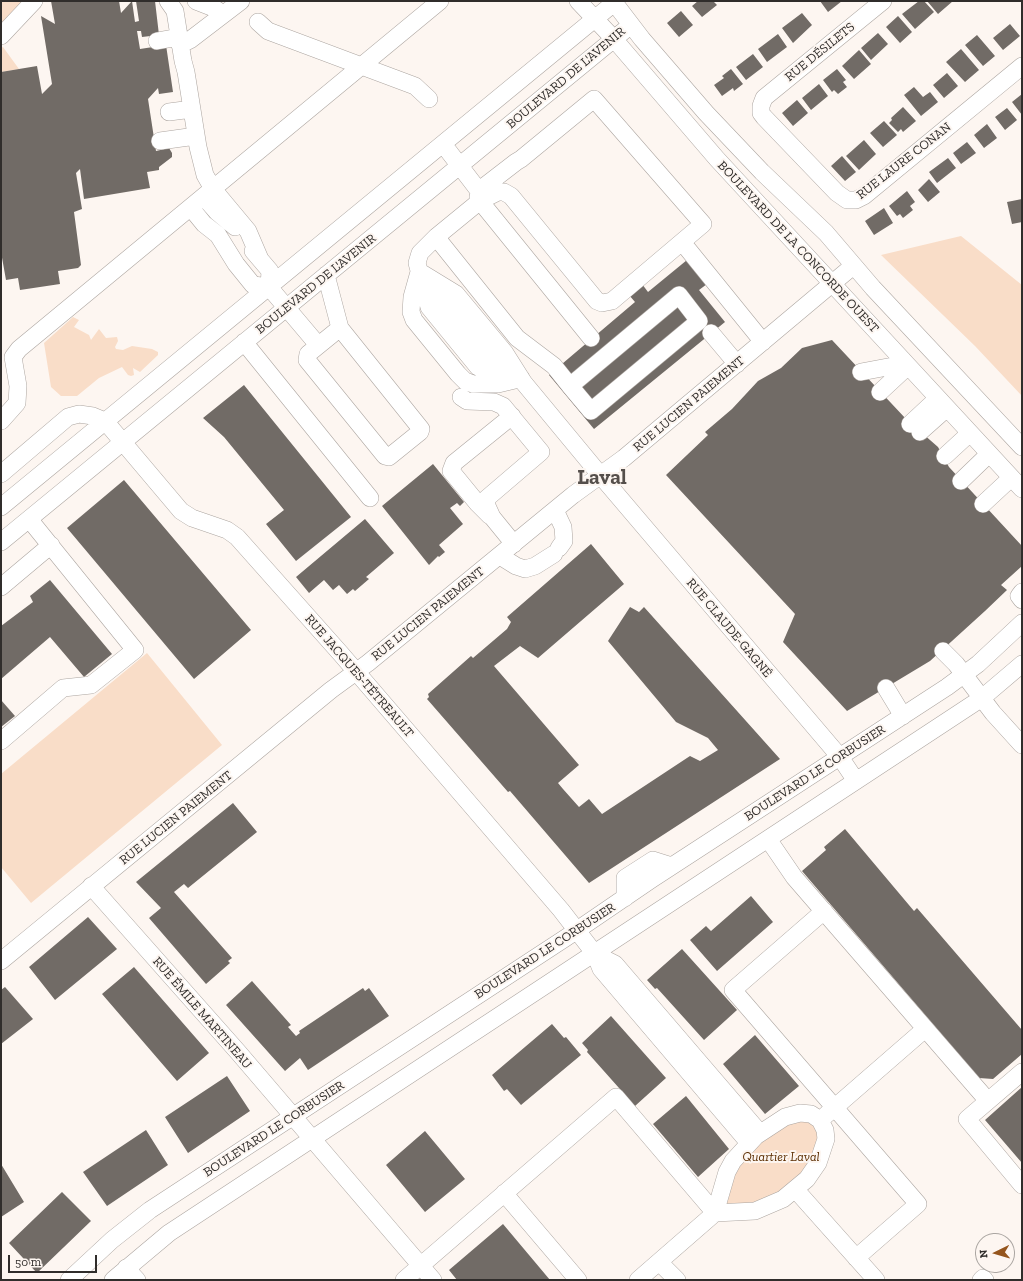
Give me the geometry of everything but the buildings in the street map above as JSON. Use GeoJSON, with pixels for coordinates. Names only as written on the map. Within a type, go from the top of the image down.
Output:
{"type":"FeatureCollection","features":[{"type":"Feature","properties":{"kind":"street"},"geometry":{"type":"LineString","coordinates":[[1,36],[34,1]]}},
{"type":"Feature","properties":{"kind":"street"},"geometry":{"type":"LineString","coordinates":[[168,1],[175,11],[196,136],[205,175],[202,198],[204,224],[212,240],[220,250],[236,264],[254,284],[269,287],[318,345]]}},
{"type":"Feature","properties":{"kind":"street"},"geometry":{"type":"LineString","coordinates":[[196,1],[214,8],[222,14]]}},
{"type":"Feature","properties":{"kind":"street"},"geometry":{"type":"LineString","coordinates":[[1,421],[15,408],[19,398],[14,362],[15,353],[440,1]]}},
{"type":"Feature","properties":{"kind":"street","name":"BOULEVARD DE LA CONCORDE OUEST"},"geometry":{"type":"LineString","coordinates":[[578,1],[614,39],[713,154],[1017,483]]}},
{"type":"Feature","properties":{"kind":"street","name":"RUE DÉSILETS"},"geometry":{"type":"LineString","coordinates":[[761,106],[764,98],[883,1]]}},
{"type":"Feature","properties":{"kind":"street"},"geometry":{"type":"LineString","coordinates":[[157,41],[190,40],[238,2]]}},
{"type":"Feature","properties":{"kind":"street","name":"BOULEVARD DE LA CONCORDE OUEST"},"geometry":{"type":"LineString","coordinates":[[614,2],[630,25],[706,113],[762,172],[816,222],[854,266],[1022,447]]}},
{"type":"Feature","properties":{"kind":"street","name":"BOULEVARD DE L'AVENIR"},"geometry":{"type":"LineString","coordinates":[[1,506],[614,2]]}},
{"type":"Feature","properties":{"kind":"street"},"geometry":{"type":"LineString","coordinates":[[258,22],[268,31],[415,86],[429,99]]}},
{"type":"Feature","properties":{"kind":"street","name":"BOULEVARD DE L'AVENIR"},"geometry":{"type":"LineString","coordinates":[[1,542],[630,25]]}},
{"type":"Feature","properties":{"kind":"street","name":"RUE LAURE CONAN"},"geometry":{"type":"LineString","coordinates":[[761,106],[764,117],[837,193],[847,200],[853,201],[864,196],[1022,66]]}},
{"type":"Feature","properties":{"kind":"street"},"geometry":{"type":"LineString","coordinates":[[479,196],[498,192],[504,192],[511,196],[599,302],[612,300],[703,224],[594,99],[522,159],[516,162],[479,196],[436,237],[420,254],[417,262],[420,272],[412,298],[413,316],[420,328],[465,381],[473,384],[498,384],[521,378]]}},
{"type":"Feature","properties":{"kind":"street"},"geometry":{"type":"LineString","coordinates":[[169,112],[192,109]]}},
{"type":"Feature","properties":{"kind":"street"},"geometry":{"type":"LineString","coordinates":[[160,141],[196,136]]}},
{"type":"Feature","properties":{"kind":"street"},"geometry":{"type":"LineString","coordinates":[[443,144],[460,166],[479,196],[591,338]]}},
{"type":"Feature","properties":{"kind":"street"},"geometry":{"type":"LineString","coordinates":[[202,198],[216,212],[232,223],[270,271],[269,287]]}},
{"type":"Feature","properties":{"kind":"street"},"geometry":{"type":"LineString","coordinates":[[202,198],[248,231],[260,260]]}},
{"type":"Feature","properties":{"kind":"street"},"geometry":{"type":"LineString","coordinates":[[436,237],[517,338],[554,366],[570,386],[591,411],[699,320],[679,295],[570,386]]}},
{"type":"Feature","properties":{"kind":"street"},"geometry":{"type":"LineString","coordinates":[[682,242],[763,342]]}},
{"type":"Feature","properties":{"kind":"street","name":"RUE LUCIEN PAIEMENT"},"geometry":{"type":"LineString","coordinates":[[1,961],[331,690],[356,672],[555,510],[601,476],[854,266]]}},
{"type":"Feature","properties":{"kind":"street","name":"RUE CLAUDE-GAGNÉ"},"geometry":{"type":"LineString","coordinates":[[420,272],[447,295],[502,361],[521,378],[601,476],[840,757],[856,781]]}},
{"type":"Feature","properties":{"kind":"street"},"geometry":{"type":"LineString","coordinates":[[326,275],[340,328],[420,428],[420,432],[392,456],[385,456],[307,360],[308,354],[340,328]]}},
{"type":"Feature","properties":{"kind":"street"},"geometry":{"type":"LineString","coordinates":[[712,333],[737,364]]}},
{"type":"Feature","properties":{"kind":"street"},"geometry":{"type":"LineString","coordinates":[[244,342],[370,498]]}},
{"type":"Feature","properties":{"kind":"street"},"geometry":{"type":"LineString","coordinates":[[861,372],[894,366],[905,362]]}},
{"type":"Feature","properties":{"kind":"street"},"geometry":{"type":"LineString","coordinates":[[880,392],[905,362]]}},
{"type":"Feature","properties":{"kind":"street"},"geometry":{"type":"LineString","coordinates":[[461,397],[468,401],[501,404],[541,452],[486,497],[486,504],[492,517]]}},
{"type":"Feature","properties":{"kind":"street"},"geometry":{"type":"LineString","coordinates":[[915,428],[942,403]]}},
{"type":"Feature","properties":{"kind":"street"},"geometry":{"type":"LineString","coordinates":[[1,474],[68,417],[85,415],[105,421]]}},
{"type":"Feature","properties":{"kind":"street"},"geometry":{"type":"LineString","coordinates":[[512,416],[480,443],[471,443],[449,462],[451,471],[514,544]]}},
{"type":"Feature","properties":{"kind":"street","name":"RUE JACQUES-TÉTREAULT"},"geometry":{"type":"LineString","coordinates":[[105,421],[181,511],[192,518],[227,530],[237,537],[356,672],[577,930],[595,954],[601,969],[633,996],[754,1138]]}},
{"type":"Feature","properties":{"kind":"street"},"geometry":{"type":"LineString","coordinates":[[945,456],[970,433]]}},
{"type":"Feature","properties":{"kind":"street"},"geometry":{"type":"LineString","coordinates":[[961,481],[989,454]]}},
{"type":"Feature","properties":{"kind":"street"},"geometry":{"type":"LineString","coordinates":[[983,504],[1017,483]]}},
{"type":"Feature","properties":{"kind":"street"},"geometry":{"type":"LineString","coordinates":[[500,556],[516,566],[525,569],[535,566],[557,551],[564,541],[563,528],[555,510]]}},
{"type":"Feature","properties":{"kind":"street"},"geometry":{"type":"LineString","coordinates":[[1,741],[63,688],[91,685],[135,650],[29,519]]}},
{"type":"Feature","properties":{"kind":"street"},"geometry":{"type":"LineString","coordinates":[[1,587],[51,545]]}},
{"type":"Feature","properties":{"kind":"street"},"geometry":{"type":"LineString","coordinates":[[1022,592],[1019,596],[1022,600]]}},
{"type":"Feature","properties":{"kind":"street","name":"BOULEVARD LE CORBUSIER"},"geometry":{"type":"LineString","coordinates":[[69,1280],[112,1240],[150,1210],[672,866],[903,716],[964,674],[993,651],[1022,623]]}},
{"type":"Feature","properties":{"kind":"street"},"geometry":{"type":"LineString","coordinates":[[942,651],[964,674],[993,713],[1022,745]]}},
{"type":"Feature","properties":{"kind":"street"},"geometry":{"type":"LineString","coordinates":[[113,1280],[131,1274],[169,1233],[982,698],[1022,664]]}},
{"type":"Feature","properties":{"kind":"street"},"geometry":{"type":"LineString","coordinates":[[886,688],[903,716]]}},
{"type":"Feature","properties":{"kind":"street"},"geometry":{"type":"LineString","coordinates":[[768,839],[794,877],[988,1101]]}},
{"type":"Feature","properties":{"kind":"street","name":"RUE ÉMILE MARTINEAU"},"geometry":{"type":"LineString","coordinates":[[91,886],[433,1280]]}},
{"type":"Feature","properties":{"kind":"street"},"geometry":{"type":"LineString","coordinates":[[824,911],[733,990],[918,1204],[856,1258]]}},
{"type":"Feature","properties":{"kind":"street"},"geometry":{"type":"LineString","coordinates":[[820,1120],[925,1029]]}},
{"type":"Feature","properties":{"kind":"street"},"geometry":{"type":"LineString","coordinates":[[1022,1072],[967,1119],[1022,1185]]}},
{"type":"Feature","properties":{"kind":"street"},"geometry":{"type":"LineString","coordinates":[[404,1280],[616,1097],[715,1213]]}},
{"type":"Feature","properties":{"kind":"street"},"geometry":{"type":"LineString","coordinates":[[638,1280],[715,1213],[727,1172],[733,1162],[754,1138],[785,1117],[800,1113],[811,1114],[820,1120],[826,1139],[823,1151],[807,1179],[783,1199],[755,1211],[715,1213]]}},
{"type":"Feature","properties":{"kind":"street"},"geometry":{"type":"LineString","coordinates":[[795,1189],[876,1280]]}},
{"type":"Feature","properties":{"kind":"street"},"geometry":{"type":"LineString","coordinates":[[504,1194],[578,1280]]}},
{"type":"Feature","properties":{"kind":"street"},"geometry":{"type":"LineString","coordinates":[[659,1262],[677,1280]]}},
{"type":"Feature","properties":{"kind":"street"},"geometry":{"type":"LineString","coordinates":[[981,1280],[983,1278],[985,1280]]}},
{"type":"Feature","properties":{"kind":"green space"},"geometry":{"type":"Polygon","coordinates":[[[1,1],[25,1],[1,26],[1,1]]]}},
{"type":"Feature","properties":{"kind":"green space"},"geometry":{"type":"Polygon","coordinates":[[[3,47],[19,69],[1,72],[1,48],[3,47]]]}},
{"type":"Feature","properties":{"kind":"green space"},"geometry":{"type":"Polygon","coordinates":[[[961,236],[1022,285],[1022,396],[975,346],[881,255],[961,236]]]}},
{"type":"Feature","properties":{"kind":"green space"},"geometry":{"type":"Polygon","coordinates":[[[73,317],[79,320],[74,327],[89,335],[91,340],[99,329],[106,338],[117,337],[118,341],[115,347],[116,349],[123,350],[132,346],[152,349],[158,352],[158,355],[140,372],[133,368],[134,375],[128,375],[122,367],[99,378],[77,396],[61,396],[51,387],[44,343],[73,317]]]}},
{"type":"Feature","properties":{"kind":"green space"},"geometry":{"type":"Polygon","coordinates":[[[147,653],[222,745],[31,903],[1,867],[1,774],[147,653]]]}},
{"type":"Feature","properties":{"kind":"green space","name":"Quartier Laval"},"geometry":{"type":"Polygon","coordinates":[[[810,1116],[821,1132],[805,1175],[781,1194],[753,1206],[720,1207],[735,1159],[786,1120],[810,1116]]]}},
{"type":"Feature","properties":{"kind":"district","name":"Laval"},"geometry":{"type":"Point","coordinates":[602,478]}}]}
